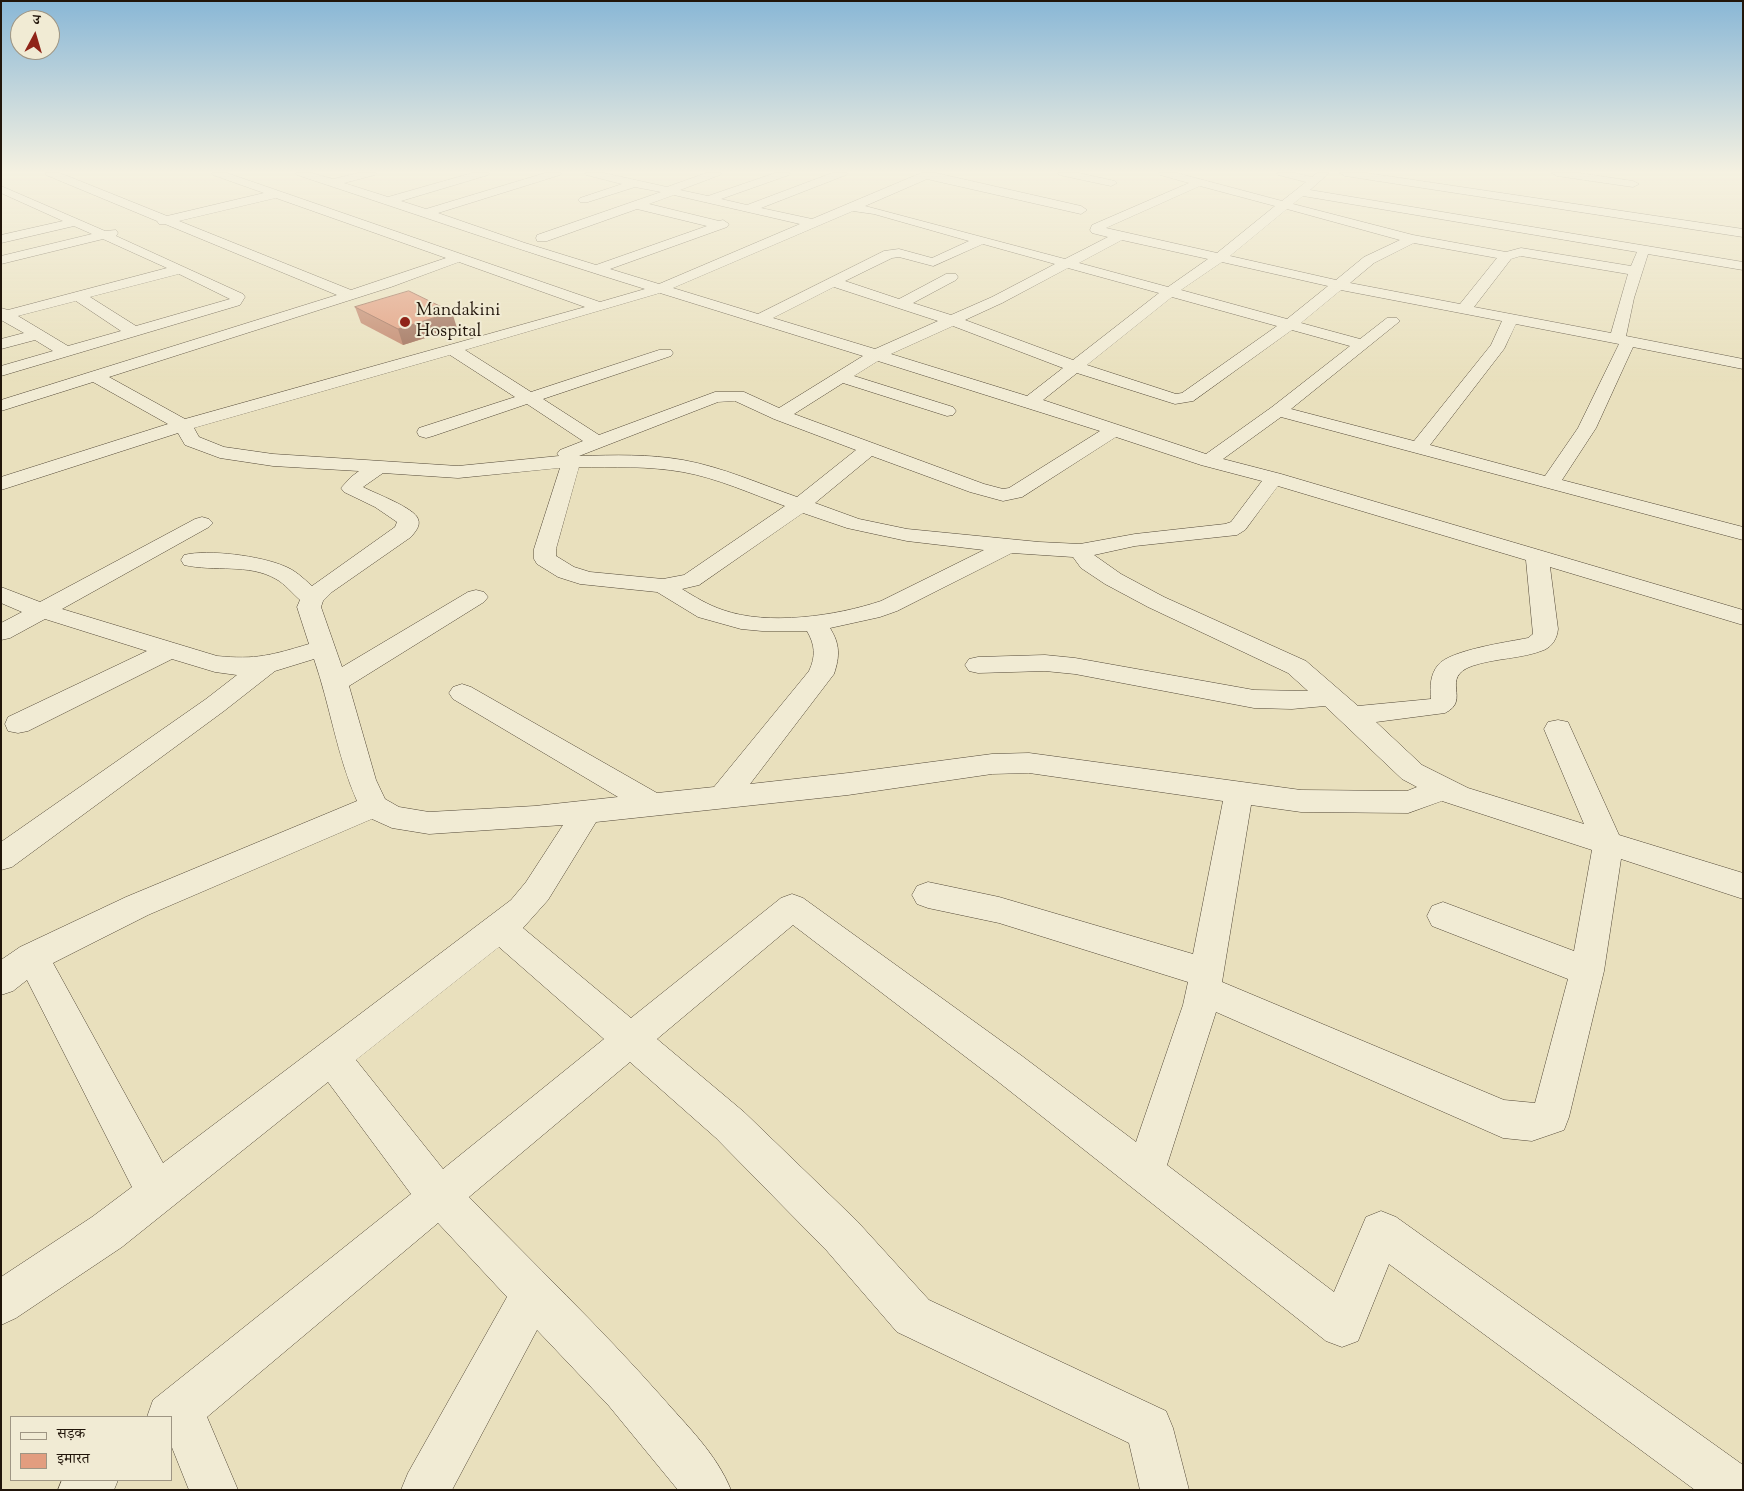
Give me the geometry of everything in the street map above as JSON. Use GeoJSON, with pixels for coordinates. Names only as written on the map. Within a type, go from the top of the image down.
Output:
{"type":"FeatureCollection","features":[{"type":"Feature","properties":{"kind":"street"},"geometry":{"type":"LineString","coordinates":[[1,260],[73,243]]}},
{"type":"Feature","properties":{"kind":"street"},"geometry":{"type":"LineString","coordinates":[[1,371],[235,302],[238,297],[122,243]]}},
{"type":"Feature","properties":{"kind":"street"},"geometry":{"type":"LineString","coordinates":[[222,243],[350,295]]}},
{"type":"Feature","properties":{"kind":"street"},"geometry":{"type":"LineString","coordinates":[[417,243],[600,307]]}},
{"type":"Feature","properties":{"kind":"street"},"geometry":{"type":"LineString","coordinates":[[511,243],[1030,402],[1208,460],[1743,618]]}},
{"type":"Feature","properties":{"kind":"street"},"geometry":{"type":"LineString","coordinates":[[598,269],[671,243]]}},
{"type":"Feature","properties":{"kind":"street"},"geometry":{"type":"LineString","coordinates":[[1,484],[183,426],[662,288],[766,243]]}},
{"type":"Feature","properties":{"kind":"street"},"geometry":{"type":"LineString","coordinates":[[760,319],[889,254],[899,253],[933,262],[976,243]]}},
{"type":"Feature","properties":{"kind":"street"},"geometry":{"type":"LineString","coordinates":[[991,243],[1168,293],[1360,344]]}},
{"type":"Feature","properties":{"kind":"street"},"geometry":{"type":"LineString","coordinates":[[780,415],[876,355],[997,300],[1106,243]]}},
{"type":"Feature","properties":{"kind":"street"},"geometry":{"type":"LineString","coordinates":[[1148,243],[1340,285],[1743,364]]}},
{"type":"Feature","properties":{"kind":"street"},"geometry":{"type":"LineString","coordinates":[[1030,402],[1168,293],[1238,243]]}},
{"type":"Feature","properties":{"kind":"street"},"geometry":{"type":"LineString","coordinates":[[833,282],[951,320],[1076,367],[1175,399],[1187,397],[1290,324],[1370,260],[1403,243]]}},
{"type":"Feature","properties":{"kind":"street"},"geometry":{"type":"LineString","coordinates":[[1436,243],[1506,256],[1521,252],[1636,271]]}},
{"type":"Feature","properties":{"kind":"street"},"geometry":{"type":"LineString","coordinates":[[1521,252],[1526,243]]}},
{"type":"Feature","properties":{"kind":"street"},"geometry":{"type":"LineString","coordinates":[[1606,243],[1743,266]]}},
{"type":"Feature","properties":{"kind":"street"},"geometry":{"type":"LineString","coordinates":[[110,250],[128,245]]}},
{"type":"Feature","properties":{"kind":"street"},"geometry":{"type":"LineString","coordinates":[[1552,482],[1586,428],[1622,340],[1636,271],[1644,249]]}},
{"type":"Feature","properties":{"kind":"street"},"geometry":{"type":"LineString","coordinates":[[1464,309],[1506,256]]}},
{"type":"Feature","properties":{"kind":"street"},"geometry":{"type":"LineString","coordinates":[[1,406],[461,258]]}},
{"type":"Feature","properties":{"kind":"street"},"geometry":{"type":"LineString","coordinates":[[140,264],[158,259]]}},
{"type":"Feature","properties":{"kind":"street"},"geometry":{"type":"LineString","coordinates":[[4,308],[78,296],[180,269]]}},
{"type":"Feature","properties":{"kind":"street"},"geometry":{"type":"LineString","coordinates":[[900,304],[951,277]]}},
{"type":"Feature","properties":{"kind":"street"},"geometry":{"type":"LineString","coordinates":[[78,296],[134,332]]}},
{"type":"Feature","properties":{"kind":"street"},"geometry":{"type":"LineString","coordinates":[[4,308],[35,335],[66,352]]}},
{"type":"Feature","properties":{"kind":"street"},"geometry":{"type":"LineString","coordinates":[[1418,448],[1498,346],[1511,318]]}},
{"type":"Feature","properties":{"kind":"street"},"geometry":{"type":"LineString","coordinates":[[1208,460],[1278,411],[1360,344],[1392,321]]}},
{"type":"Feature","properties":{"kind":"street"},"geometry":{"type":"LineString","coordinates":[[1,344],[35,335]]}},
{"type":"Feature","properties":{"kind":"street"},"geometry":{"type":"LineString","coordinates":[[452,349],[599,444]]}},
{"type":"Feature","properties":{"kind":"street"},"geometry":{"type":"LineString","coordinates":[[426,432],[665,352]]}},
{"type":"Feature","properties":{"kind":"street"},"geometry":{"type":"LineString","coordinates":[[96,377],[183,426],[192,441],[220,452],[273,460],[458,472],[571,462],[624,461],[682,466],[713,474],[854,524],[906,535],[1008,546],[1080,551],[1135,540],[1229,530],[1238,526],[1274,478]]}},
{"type":"Feature","properties":{"kind":"street"},"geometry":{"type":"LineString","coordinates":[[841,377],[947,411]]}},
{"type":"Feature","properties":{"kind":"street"},"geometry":{"type":"LineString","coordinates":[[537,464],[599,444],[715,397],[738,396],[780,415],[869,449],[913,463],[977,488],[1003,495],[1015,493],[1116,429]]}},
{"type":"Feature","properties":{"kind":"street"},"geometry":{"type":"LineString","coordinates":[[1278,411],[1743,534]]}},
{"type":"Feature","properties":{"kind":"street"},"geometry":{"type":"LineString","coordinates":[[571,462],[545,549],[545,559],[566,572],[588,579],[663,586],[691,580],[799,506],[869,449]]}},
{"type":"Feature","properties":{"kind":"street"},"geometry":{"type":"LineString","coordinates":[[379,467],[351,488],[408,519],[408,526],[312,598],[309,608],[335,683],[362,780],[374,806],[392,817],[429,822],[536,817],[848,784],[992,764],[1029,762],[1156,782],[1301,801],[1408,802],[1444,789]]}},
{"type":"Feature","properties":{"kind":"street"},"geometry":{"type":"LineString","coordinates":[[1,633],[202,523]]}},
{"type":"Feature","properties":{"kind":"street"},"geometry":{"type":"LineString","coordinates":[[663,586],[684,601],[724,618],[770,624],[840,619],[888,606],[1008,546]]}},
{"type":"Feature","properties":{"kind":"street"},"geometry":{"type":"LineString","coordinates":[[1080,551],[1089,563],[1113,579],[1156,602],[1297,668],[1412,772],[1444,789],[1458,796],[1608,845],[1743,886]]}},
{"type":"Feature","properties":{"kind":"street"},"geometry":{"type":"LineString","coordinates":[[1352,716],[1436,707],[1444,703],[1443,681],[1448,668],[1460,660],[1530,645],[1545,637],[1546,629],[1537,556]]}},
{"type":"Feature","properties":{"kind":"street"},"geometry":{"type":"LineString","coordinates":[[192,560],[258,565],[274,570],[286,576],[312,598]]}},
{"type":"Feature","properties":{"kind":"street"},"geometry":{"type":"LineString","coordinates":[[1,594],[18,603],[215,664],[242,667],[266,664],[322,648]]}},
{"type":"Feature","properties":{"kind":"street"},"geometry":{"type":"LineString","coordinates":[[335,683],[476,597]]}},
{"type":"Feature","properties":{"kind":"street"},"geometry":{"type":"LineString","coordinates":[[723,797],[821,674],[827,661],[828,650],[825,639],[814,622]]}},
{"type":"Feature","properties":{"kind":"street"},"geometry":{"type":"LineString","coordinates":[[18,724],[170,650]]}},
{"type":"Feature","properties":{"kind":"street"},"geometry":{"type":"LineString","coordinates":[[1,858],[208,710],[266,664]]}},
{"type":"Feature","properties":{"kind":"street"},"geometry":{"type":"LineString","coordinates":[[978,665],[1045,664],[1075,666],[1254,699],[1301,701],[1330,696]]}},
{"type":"Feature","properties":{"kind":"street"},"geometry":{"type":"LineString","coordinates":[[462,693],[654,805]]}},
{"type":"Feature","properties":{"kind":"street"},"geometry":{"type":"LineString","coordinates":[[928,895],[999,910],[1206,981],[1503,1119],[1524,1123],[1539,1122],[1550,1117],[1587,971],[1608,845],[1558,729]]}},
{"type":"Feature","properties":{"kind":"street"},"geometry":{"type":"LineString","coordinates":[[1145,1173],[1201,1005],[1240,793]]}},
{"type":"Feature","properties":{"kind":"street"},"geometry":{"type":"LineString","coordinates":[[1,980],[32,957],[137,906],[374,806]]}},
{"type":"Feature","properties":{"kind":"street"},"geometry":{"type":"LineString","coordinates":[[1,1303],[107,1232],[500,928],[522,909],[537,891],[587,812]]}},
{"type":"Feature","properties":{"kind":"street"},"geometry":{"type":"LineString","coordinates":[[214,1490],[175,1413],[792,907],[1009,1068],[1342,1325],[1381,1232],[1736,1490]]}},
{"type":"Feature","properties":{"kind":"street"},"geometry":{"type":"LineString","coordinates":[[1443,916],[1587,971]]}},
{"type":"Feature","properties":{"kind":"street"},"geometry":{"type":"LineString","coordinates":[[500,928],[730,1125],[842,1236],[913,1316],[1149,1428],[1166,1490]]}},
{"type":"Feature","properties":{"kind":"street"},"geometry":{"type":"LineString","coordinates":[[32,957],[157,1192]]}},
{"type":"Feature","properties":{"kind":"street"},"geometry":{"type":"LineString","coordinates":[[331,1057],[409,1160],[439,1195],[625,1390],[694,1482]]}},
{"type":"Feature","properties":{"kind":"street"},"geometry":{"type":"LineString","coordinates":[[425,1490],[533,1293]]}},
{"type":"Feature","properties":{"kind":"street"},"geometry":{"type":"LineString","coordinates":[[82,1490],[93,1481]]}},
{"type":"Feature","properties":{"kind":"building"},"geometry":{"type":"Polygon","coordinates":[[[409,291],[452,312],[398,329],[355,307],[409,291]]]}},
{"type":"Feature","properties":{"kind":"place","name":"Mandakini Hospital"},"geometry":{"type":"Point","coordinates":[405,322]}}]}
